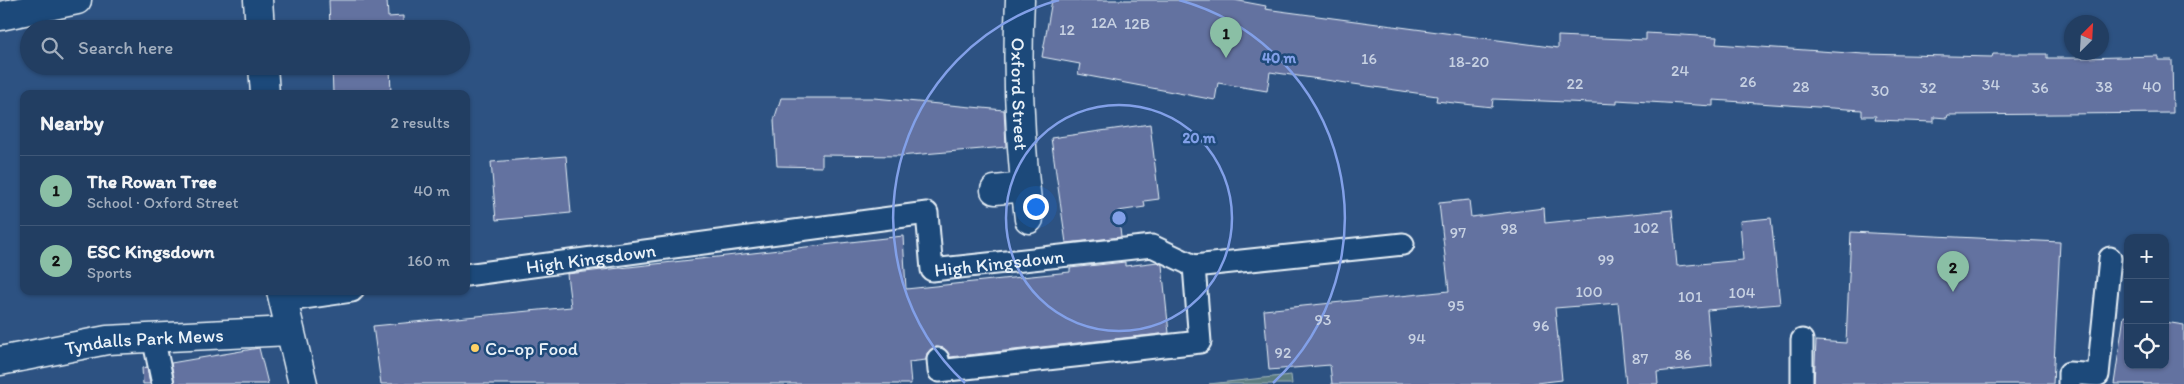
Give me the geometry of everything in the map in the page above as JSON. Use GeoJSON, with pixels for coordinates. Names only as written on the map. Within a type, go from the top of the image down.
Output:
{"type":"FeatureCollection","features":[{"type":"Feature","properties":{"kind":"street"},"geometry":{"type":"LineString","coordinates":[[0,16],[77,0]]}},
{"type":"Feature","properties":{"kind":"street"},"geometry":{"type":"LineString","coordinates":[[258,0],[259,20]]}},
{"type":"Feature","properties":{"kind":"street","name":"Oxford Street"},"geometry":{"type":"LineString","coordinates":[[1020,0],[1018,48],[1019,111],[1029,219]]}},
{"type":"Feature","properties":{"kind":"street"},"geometry":{"type":"LineString","coordinates":[[264,75],[265,90]]}},
{"type":"Feature","properties":{"kind":"street"},"geometry":{"type":"LineString","coordinates":[[995,190],[1025,187]]}},
{"type":"Feature","properties":{"kind":"street"},"geometry":{"type":"LineString","coordinates":[[282,296],[303,384]]}},
{"type":"Feature","properties":{"kind":"street","name":"Tyndalls Park Mews"},"geometry":{"type":"LineString","coordinates":[[0,361],[107,340],[290,331]]}},
{"type":"Feature","properties":{"kind":"lane","name":"High Kingsdown"},"geometry":{"type":"LineString","coordinates":[[470,274],[927,213],[932,278],[1152,246],[1194,266]]}},
{"type":"Feature","properties":{"kind":"lane"},"geometry":{"type":"LineString","coordinates":[[938,359],[939,371],[1200,342],[1194,266],[1403,244]]}},
{"type":"Feature","properties":{"kind":"lane"},"geometry":{"type":"LineString","coordinates":[[2069,384],[2069,373],[2098,375],[2110,258]]}},
{"type":"Feature","properties":{"kind":"lane"},"geometry":{"type":"LineString","coordinates":[[282,296],[296,295]]}},
{"type":"Feature","properties":{"kind":"lane"},"geometry":{"type":"LineString","coordinates":[[152,338],[164,384]]}},
{"type":"Feature","properties":{"kind":"lane"},"geometry":{"type":"LineString","coordinates":[[1802,340],[1802,384]]}},
{"type":"Feature","properties":{"kind":"green space"},"geometry":{"type":"Polygon","coordinates":[[[1291,375],[1292,384],[1209,384],[1291,375]]]}},
{"type":"Feature","properties":{"kind":"building"},"geometry":{"type":"Polygon","coordinates":[[[329,0],[387,0],[388,17],[403,16],[403,20],[330,20],[329,0]]]}},
{"type":"Feature","properties":{"kind":"building"},"geometry":{"type":"Polygon","coordinates":[[[1052,0],[1234,0],[1266,6],[1265,9],[1558,48],[1558,36],[1646,40],[1646,33],[1717,37],[1716,44],[1864,54],[1992,57],[1993,54],[2047,54],[2047,58],[2064,58],[2064,60],[2109,60],[2109,57],[2158,56],[2158,60],[2172,60],[2173,113],[1948,115],[1947,118],[1934,117],[1934,122],[1875,120],[1876,116],[1862,116],[1862,110],[1713,100],[1713,106],[1617,100],[1617,104],[1493,99],[1492,107],[1436,101],[1437,96],[1270,72],[1267,91],[1218,83],[1215,100],[1078,74],[1080,64],[1042,57],[1052,0]]]}},
{"type":"Feature","properties":{"kind":"building"},"geometry":{"type":"Polygon","coordinates":[[[332,75],[390,75],[391,90],[333,90],[332,75]]]}},
{"type":"Feature","properties":{"kind":"building"},"geometry":{"type":"Polygon","coordinates":[[[781,98],[874,98],[1004,110],[1006,147],[899,156],[822,155],[822,167],[777,166],[774,120],[781,98]]]}},
{"type":"Feature","properties":{"kind":"building"},"geometry":{"type":"Polygon","coordinates":[[[1150,124],[1159,199],[1144,201],[1145,207],[1118,211],[1121,237],[1066,243],[1051,138],[1150,124]]]}},
{"type":"Feature","properties":{"kind":"building"},"geometry":{"type":"Polygon","coordinates":[[[566,156],[571,213],[496,220],[491,162],[566,156]]]}},
{"type":"Feature","properties":{"kind":"building"},"geometry":{"type":"Polygon","coordinates":[[[1469,200],[1471,217],[1544,208],[1545,223],[1672,210],[1677,266],[1743,260],[1740,221],[1771,218],[1780,304],[1707,310],[1712,366],[1657,372],[1658,384],[1626,384],[1618,303],[1555,308],[1562,380],[1527,384],[1332,384],[1330,365],[1269,370],[1264,310],[1449,291],[1439,203],[1469,200]]]}},
{"type":"Feature","properties":{"kind":"building"},"geometry":{"type":"Polygon","coordinates":[[[1851,232],[2060,242],[2053,384],[1814,384],[1816,341],[1846,343],[1851,232]]]}},
{"type":"Feature","properties":{"kind":"building"},"geometry":{"type":"Polygon","coordinates":[[[903,236],[906,289],[1070,272],[1070,268],[1125,262],[1125,266],[1158,262],[1162,265],[1169,333],[950,357],[944,348],[936,347],[927,353],[926,360],[909,362],[911,384],[381,384],[373,326],[571,307],[567,274],[903,236]]]}},
{"type":"Feature","properties":{"kind":"building"},"geometry":{"type":"Polygon","coordinates":[[[2124,316],[2124,369],[2169,369],[2169,323],[2184,325],[2184,384],[2114,384],[2124,316]]]}},
{"type":"Feature","properties":{"kind":"building"},"geometry":{"type":"Polygon","coordinates":[[[259,348],[268,384],[175,384],[171,363],[259,348]]]}},
{"type":"Feature","properties":{"kind":"building"},"geometry":{"type":"Polygon","coordinates":[[[147,367],[150,384],[143,384],[142,368],[147,367]]]}},
{"type":"Feature","properties":{"kind":"place","name":"The Rowan Tree"},"geometry":{"type":"Point","coordinates":[1226,58]}},
{"type":"Feature","properties":{"kind":"place","name":"ESC Kingsdown"},"geometry":{"type":"Point","coordinates":[1953,292]}},
{"type":"Feature","properties":{"kind":"place","name":"Co-op Food"},"geometry":{"type":"Point","coordinates":[475,348]}}]}
